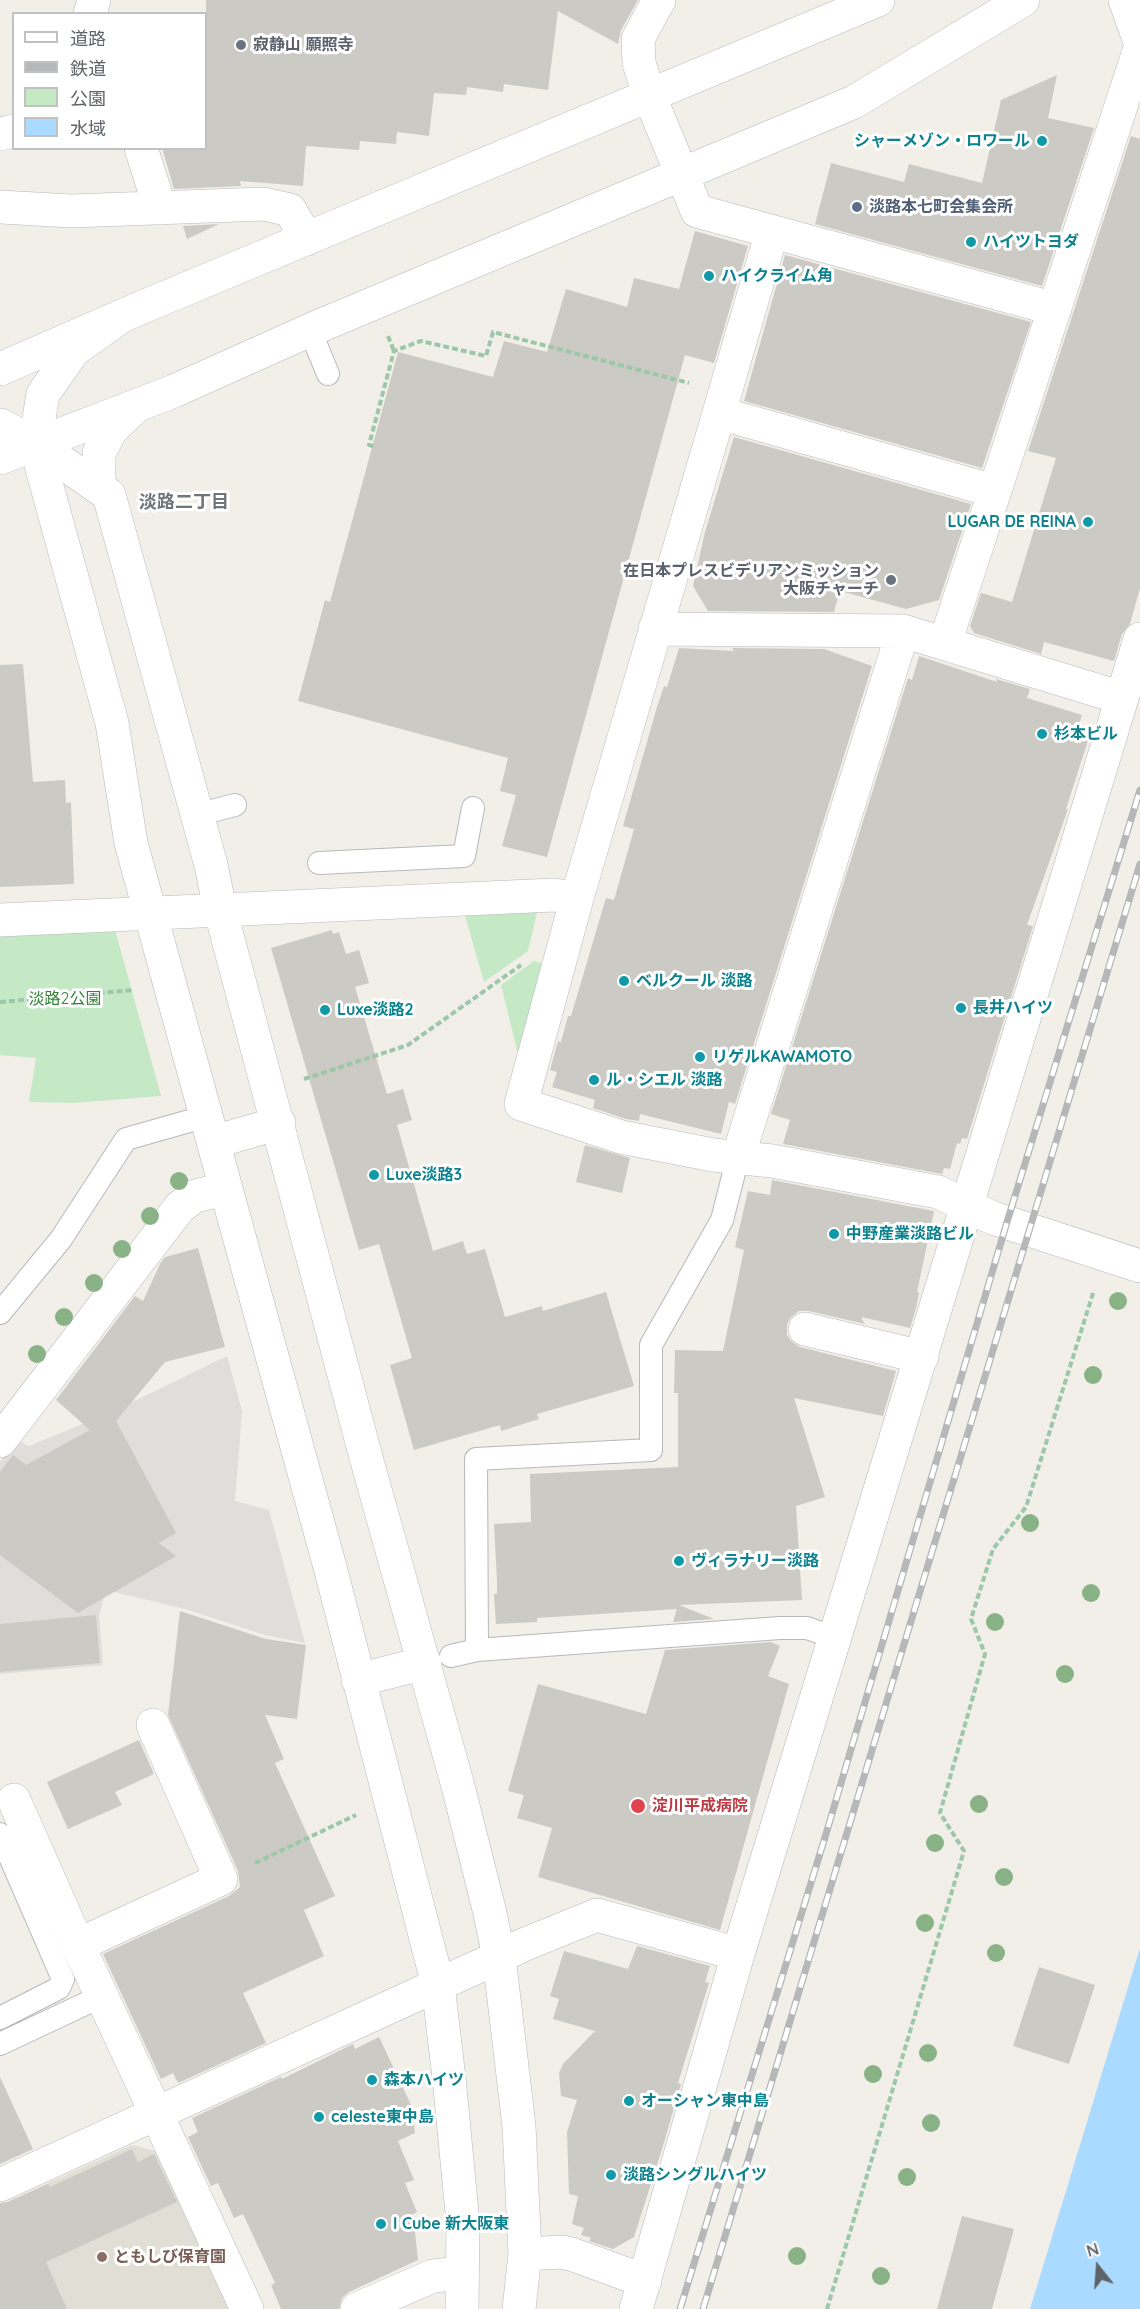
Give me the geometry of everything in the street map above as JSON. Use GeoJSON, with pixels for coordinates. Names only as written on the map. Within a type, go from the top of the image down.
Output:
{"type":"FeatureCollection","features":[{"type":"Feature","properties":{"kind":"street"},"geometry":{"type":"LineString","coordinates":[[659,0],[641,32],[637,46],[639,63],[649,95],[697,212],[1055,309]]}},
{"type":"Feature","properties":{"kind":"street"},"geometry":{"type":"LineString","coordinates":[[0,369],[878,0]]}},
{"type":"Feature","properties":{"kind":"street"},"geometry":{"type":"LineString","coordinates":[[0,458],[136,406],[310,330],[854,102],[1023,0]]}},
{"type":"Feature","properties":{"kind":"street"},"geometry":{"type":"LineString","coordinates":[[1125,0],[1140,42]]}},
{"type":"Feature","properties":{"kind":"street"},"geometry":{"type":"LineString","coordinates":[[945,643],[1140,48]]}},
{"type":"Feature","properties":{"kind":"street"},"geometry":{"type":"LineString","coordinates":[[142,150],[160,208]]}},
{"type":"Feature","properties":{"kind":"street"},"geometry":{"type":"LineString","coordinates":[[0,207],[62,211],[264,204],[290,210],[307,240]]}},
{"type":"Feature","properties":{"kind":"street"},"geometry":{"type":"LineString","coordinates":[[772,232],[577,898],[520,1104],[621,1137],[713,1155],[772,1161],[938,1192],[993,1218],[1140,1266]]}},
{"type":"Feature","properties":{"kind":"street"},"geometry":{"type":"LineString","coordinates":[[119,318],[74,350],[43,394],[35,443],[112,723],[131,843],[149,913],[330,1567],[438,1985],[463,2223],[462,2309]]}},
{"type":"Feature","properties":{"kind":"street"},"geometry":{"type":"LineString","coordinates":[[722,403],[994,491]]}},
{"type":"Feature","properties":{"kind":"street"},"geometry":{"type":"LineString","coordinates":[[99,486],[99,453],[111,430],[136,406]]}},
{"type":"Feature","properties":{"kind":"street"},"geometry":{"type":"LineString","coordinates":[[0,425],[35,443],[109,495],[211,865],[220,909],[279,1123],[367,1461],[438,1660],[458,1786],[499,1957],[519,2126],[525,2254],[519,2309]]}},
{"type":"Feature","properties":{"kind":"street"},"geometry":{"type":"LineString","coordinates":[[655,629],[903,631],[1122,698]]}},
{"type":"Feature","properties":{"kind":"street"},"geometry":{"type":"LineString","coordinates":[[738,1157],[903,631]]}},
{"type":"Feature","properties":{"kind":"street"},"geometry":{"type":"LineString","coordinates":[[525,2254],[561,2252],[571,2254],[641,2295],[738,1954],[1140,639]]}},
{"type":"Feature","properties":{"kind":"street"},"geometry":{"type":"LineString","coordinates":[[0,920],[554,895],[577,898]]}},
{"type":"Feature","properties":{"kind":"street"},"geometry":{"type":"LineString","coordinates":[[210,1129],[279,1123]]}},
{"type":"Feature","properties":{"kind":"street"},"geometry":{"type":"LineString","coordinates":[[0,1442],[180,1207],[195,1196],[225,1188]]}},
{"type":"Feature","properties":{"kind":"street"},"geometry":{"type":"LineString","coordinates":[[805,1329],[922,1357]]}},
{"type":"Feature","properties":{"kind":"street"},"geometry":{"type":"LineString","coordinates":[[358,1680],[438,1660]]}},
{"type":"Feature","properties":{"kind":"street"},"geometry":{"type":"LineString","coordinates":[[78,1945],[221,1879],[153,1725]]}},
{"type":"Feature","properties":{"kind":"street"},"geometry":{"type":"LineString","coordinates":[[14,1800],[78,1945],[247,2309]]}},
{"type":"Feature","properties":{"kind":"street"},"geometry":{"type":"LineString","coordinates":[[0,2184],[523,1945],[597,1915],[738,1954]]}},
{"type":"Feature","properties":{"kind":"street"},"geometry":{"type":"LineString","coordinates":[[357,2309],[432,2276],[461,2273]]}},
{"type":"Feature","properties":{"kind":"lane"},"geometry":{"type":"LineString","coordinates":[[310,330],[328,374]]}},
{"type":"Feature","properties":{"kind":"lane"},"geometry":{"type":"LineString","coordinates":[[196,815],[235,805]]}},
{"type":"Feature","properties":{"kind":"lane"},"geometry":{"type":"LineString","coordinates":[[319,863],[464,856],[473,808]]}},
{"type":"Feature","properties":{"kind":"lane"},"geometry":{"type":"LineString","coordinates":[[0,1313],[61,1239],[126,1138],[210,1129]]}},
{"type":"Feature","properties":{"kind":"lane"},"geometry":{"type":"LineString","coordinates":[[477,1650],[476,1459],[651,1450],[651,1345],[722,1220],[738,1157]]}},
{"type":"Feature","properties":{"kind":"lane"},"geometry":{"type":"LineString","coordinates":[[0,1284],[26,1282]]}},
{"type":"Feature","properties":{"kind":"lane"},"geometry":{"type":"LineString","coordinates":[[438,1660],[477,1650],[780,1628],[807,1628],[835,1638]]}},
{"type":"Feature","properties":{"kind":"lane"},"geometry":{"type":"LineString","coordinates":[[0,1834],[63,1979],[59,1988],[0,2018]]}},
{"type":"Feature","properties":{"kind":"lane"},"geometry":{"type":"LineString","coordinates":[[0,2044],[102,1996]]}},
{"type":"Feature","properties":{"kind":"path"},"geometry":{"type":"LineString","coordinates":[[394,351],[421,340],[486,356],[493,332],[722,403]]}},
{"type":"Feature","properties":{"kind":"path"},"geometry":{"type":"LineString","coordinates":[[373,446],[369,445],[394,351],[386,333]]}},
{"type":"Feature","properties":{"kind":"path"},"geometry":{"type":"LineString","coordinates":[[298,1081],[408,1045],[526,961]]}},
{"type":"Feature","properties":{"kind":"path"},"geometry":{"type":"LineString","coordinates":[[0,1002],[139,990]]}},
{"type":"Feature","properties":{"kind":"path"},"geometry":{"type":"LineString","coordinates":[[827,2309],[964,1851],[940,1813],[985,1654],[970,1619],[993,1549],[1026,1507],[1096,1282]]}},
{"type":"Feature","properties":{"kind":"path"},"geometry":{"type":"LineString","coordinates":[[221,1879],[363,1812],[391,1802]]}},
{"type":"Feature","properties":{"kind":"shaded area"},"geometry":{"type":"Polygon","coordinates":[[[227,1356],[242,1411],[235,1501],[269,1510],[305,1643],[265,1635],[185,1609],[106,1590],[99,1615],[103,1665],[0,1674],[0,1462],[17,1440],[29,1446],[116,1410],[227,1356]]]}},
{"type":"Feature","properties":{"kind":"shaded area","name":"ともしび保育園"},"geometry":{"type":"Polygon","coordinates":[[[132,2145],[155,2151],[229,2309],[0,2309],[0,2205],[132,2145]]]}},
{"type":"Feature","properties":{"kind":"green space"},"geometry":{"type":"Polygon","coordinates":[[[538,908],[528,951],[484,982],[464,912],[538,908]]]}},
{"type":"Feature","properties":{"kind":"green space","name":"淡路2公園"},"geometry":{"type":"Polygon","coordinates":[[[115,930],[161,1096],[74,1103],[29,1102],[36,1058],[0,1055],[0,934],[115,930]]]}},
{"type":"Feature","properties":{"kind":"green space"},"geometry":{"type":"Polygon","coordinates":[[[534,961],[542,963],[518,1054],[501,985],[534,961]]]}},
{"type":"Feature","properties":{"kind":"water"},"geometry":{"type":"Polygon","coordinates":[[[1140,1948],[1140,2309],[1030,2309],[1140,1948]]]}},
{"type":"Feature","properties":{"kind":"building"},"geometry":{"type":"Polygon","coordinates":[[[206,0],[638,0],[621,30],[618,44],[558,11],[548,90],[504,84],[503,92],[467,87],[466,95],[434,93],[429,136],[397,132],[396,144],[360,141],[359,150],[306,146],[303,186],[240,181],[241,186],[174,189],[163,150],[207,150],[206,0]]]}},
{"type":"Feature","properties":{"kind":"building"},"geometry":{"type":"Polygon","coordinates":[[[1057,75],[1048,118],[1094,128],[1042,286],[815,224],[831,163],[904,182],[909,164],[982,183],[1001,100],[1057,75]]]}},
{"type":"Feature","properties":{"kind":"building"},"geometry":{"type":"Polygon","coordinates":[[[1131,136],[1140,139],[1140,588],[1130,624],[1122,634],[1114,661],[1044,642],[1041,654],[974,633],[970,626],[981,593],[1012,602],[1056,458],[1028,451],[1131,136]]]}},
{"type":"Feature","properties":{"kind":"building"},"geometry":{"type":"Polygon","coordinates":[[[219,224],[187,239],[183,226],[219,224]]]}},
{"type":"Feature","properties":{"kind":"building"},"geometry":{"type":"Polygon","coordinates":[[[695,231],[748,246],[714,363],[685,355],[547,857],[502,846],[516,795],[500,791],[508,758],[298,701],[325,600],[330,602],[398,352],[493,377],[504,341],[547,352],[566,289],[627,307],[634,278],[679,289],[695,231]]]}},
{"type":"Feature","properties":{"kind":"building"},"geometry":{"type":"Polygon","coordinates":[[[785,255],[1031,322],[982,468],[744,401],[785,255]]]}},
{"type":"Feature","properties":{"kind":"building"},"geometry":{"type":"Polygon","coordinates":[[[734,437],[971,504],[939,600],[906,609],[840,591],[834,612],[708,611],[693,586],[705,532],[734,437]]]}},
{"type":"Feature","properties":{"kind":"building"},"geometry":{"type":"Polygon","coordinates":[[[679,648],[734,651],[732,648],[824,649],[872,666],[735,1104],[729,1102],[721,1134],[640,1114],[639,1121],[626,1119],[593,1108],[595,1100],[552,1087],[557,1072],[550,1070],[558,1041],[561,1042],[568,1016],[571,1016],[606,898],[614,900],[634,829],[623,826],[657,707],[664,686],[667,687],[679,648]]]}},
{"type":"Feature","properties":{"kind":"building"},"geometry":{"type":"Polygon","coordinates":[[[919,656],[997,682],[996,679],[1030,689],[1027,698],[1082,715],[1079,724],[1092,728],[1066,809],[1068,809],[1027,925],[1033,926],[967,1139],[962,1138],[960,1144],[957,1143],[950,1169],[944,1168],[942,1174],[783,1144],[790,1120],[771,1114],[908,678],[912,680],[919,656]]]}},
{"type":"Feature","properties":{"kind":"building"},"geometry":{"type":"Polygon","coordinates":[[[23,664],[33,782],[65,780],[66,803],[71,802],[74,884],[0,887],[0,665],[23,664]]]}},
{"type":"Feature","properties":{"kind":"building"},"geometry":{"type":"Polygon","coordinates":[[[332,930],[333,934],[339,932],[346,954],[359,950],[369,983],[355,987],[387,1094],[403,1089],[412,1120],[397,1125],[433,1251],[463,1241],[467,1254],[485,1249],[505,1317],[542,1306],[543,1311],[606,1292],[634,1386],[537,1414],[539,1419],[501,1431],[500,1425],[414,1450],[390,1365],[412,1358],[379,1244],[359,1250],[271,948],[332,930]]]}},
{"type":"Feature","properties":{"kind":"building"},"geometry":{"type":"Polygon","coordinates":[[[585,1145],[630,1158],[622,1193],[576,1182],[585,1145]]]}},
{"type":"Feature","properties":{"kind":"building"},"geometry":{"type":"Polygon","coordinates":[[[772,1180],[934,1211],[917,1292],[919,1293],[916,1308],[910,1328],[861,1317],[865,1324],[809,1311],[799,1311],[791,1317],[787,1324],[787,1335],[800,1347],[896,1371],[883,1416],[794,1398],[825,1497],[796,1506],[802,1600],[679,1605],[714,1619],[673,1622],[677,1609],[537,1618],[537,1622],[496,1624],[494,1594],[497,1594],[497,1580],[494,1524],[531,1522],[530,1474],[678,1467],[678,1393],[674,1393],[675,1350],[723,1351],[744,1250],[735,1247],[748,1191],[770,1195],[772,1180]]]}},
{"type":"Feature","properties":{"kind":"building"},"geometry":{"type":"Polygon","coordinates":[[[198,1248],[225,1347],[165,1362],[116,1421],[176,1533],[159,1543],[176,1556],[78,1613],[0,1555],[0,1472],[13,1455],[26,1465],[90,1430],[56,1400],[135,1296],[143,1301],[165,1257],[198,1248]]]}},
{"type":"Feature","properties":{"kind":"building"},"geometry":{"type":"Polygon","coordinates":[[[180,1611],[266,1639],[306,1645],[297,1719],[265,1715],[284,1759],[275,1763],[335,1896],[304,1910],[324,1956],[243,1993],[266,2043],[178,2083],[173,2073],[161,2079],[103,1954],[229,1896],[240,1887],[238,1871],[168,1715],[180,1611]]]}},
{"type":"Feature","properties":{"kind":"building"},"geometry":{"type":"Polygon","coordinates":[[[96,1615],[100,1663],[0,1672],[0,1624],[96,1615]]]}},
{"type":"Feature","properties":{"kind":"building","name":"淀川平成病院"},"geometry":{"type":"Polygon","coordinates":[[[771,1642],[780,1646],[768,1676],[789,1684],[720,1930],[538,1877],[552,1828],[517,1818],[524,1795],[508,1791],[538,1684],[646,1714],[665,1650],[771,1642]]]}},
{"type":"Feature","properties":{"kind":"building"},"geometry":{"type":"Polygon","coordinates":[[[139,1740],[154,1774],[115,1792],[122,1805],[68,1829],[47,1782],[139,1740]]]}},
{"type":"Feature","properties":{"kind":"building"},"geometry":{"type":"Polygon","coordinates":[[[637,1946],[710,1966],[705,1982],[709,1983],[678,2083],[681,2084],[663,2146],[634,2237],[613,2249],[589,2241],[591,2238],[581,2235],[584,2228],[572,2224],[578,2196],[569,2194],[567,2132],[577,2100],[561,2096],[559,2073],[563,2064],[595,2031],[553,2019],[559,1999],[550,1996],[564,1951],[628,1969],[637,1946]]]}},
{"type":"Feature","properties":{"kind":"building"},"geometry":{"type":"Polygon","coordinates":[[[1039,1967],[1095,1985],[1069,2064],[1013,2046],[1039,1967]]]}},
{"type":"Feature","properties":{"kind":"building"},"geometry":{"type":"Polygon","coordinates":[[[379,2037],[412,2107],[415,2133],[398,2141],[414,2180],[405,2183],[417,2212],[413,2214],[418,2260],[349,2292],[342,2298],[339,2309],[281,2309],[271,2285],[275,2283],[243,2214],[234,2218],[218,2183],[211,2186],[188,2137],[198,2132],[192,2118],[281,2077],[282,2079],[353,2044],[355,2049],[379,2037]]]}},
{"type":"Feature","properties":{"kind":"building"},"geometry":{"type":"Polygon","coordinates":[[[0,2077],[33,2149],[0,2164],[0,2077]]]}},
{"type":"Feature","properties":{"kind":"building"},"geometry":{"type":"Polygon","coordinates":[[[132,2149],[138,2162],[154,2154],[177,2202],[46,2262],[67,2309],[0,2309],[0,2203],[8,2202],[48,2184],[50,2187],[132,2149]]]}},
{"type":"Feature","properties":{"kind":"building"},"geometry":{"type":"Polygon","coordinates":[[[962,2216],[1014,2229],[992,2309],[937,2309],[962,2216]]]}},
{"type":"Feature","properties":{"kind":"railway"},"geometry":{"type":"LineString","coordinates":[[680,2309],[826,1834],[1007,1222],[1140,790]]}},
{"type":"Feature","properties":{"kind":"railway"},"geometry":{"type":"LineString","coordinates":[[703,2309],[1140,864]]}},
{"type":"Feature","properties":{"kind":"place","name":"寂静山 願照寺"},"geometry":{"type":"Point","coordinates":[241,45]}},
{"type":"Feature","properties":{"kind":"place","name":"シャーメゾン・ロワール"},"geometry":{"type":"Point","coordinates":[1042,141]}},
{"type":"Feature","properties":{"kind":"place","name":"淡路本七町会集会所"},"geometry":{"type":"Point","coordinates":[857,207]}},
{"type":"Feature","properties":{"kind":"place","name":"ハイツトヨダ"},"geometry":{"type":"Point","coordinates":[971,242]}},
{"type":"Feature","properties":{"kind":"place","name":"ハイクライム角"},"geometry":{"type":"Point","coordinates":[709,276]}},
{"type":"Feature","properties":{"kind":"place","name":"LUGAR DE REINA"},"geometry":{"type":"Point","coordinates":[1088,522]}},
{"type":"Feature","properties":{"kind":"place","name":"在日本プレスビデリアンミッション 大阪チャーチ"},"geometry":{"type":"Point","coordinates":[891,580]}},
{"type":"Feature","properties":{"kind":"place","name":"杉本ビル"},"geometry":{"type":"Point","coordinates":[1042,734]}},
{"type":"Feature","properties":{"kind":"place","name":"ベルクール 淡路"},"geometry":{"type":"Point","coordinates":[624,981]}},
{"type":"Feature","properties":{"kind":"place","name":"長井ハイツ"},"geometry":{"type":"Point","coordinates":[961,1008]}},
{"type":"Feature","properties":{"kind":"place","name":"Luxe淡路2"},"geometry":{"type":"Point","coordinates":[325,1010]}},
{"type":"Feature","properties":{"kind":"place","name":"リゲルKAWAMOTO"},"geometry":{"type":"Point","coordinates":[700,1057]}},
{"type":"Feature","properties":{"kind":"place","name":"ル・シエル 淡路"},"geometry":{"type":"Point","coordinates":[594,1080]}},
{"type":"Feature","properties":{"kind":"place","name":"Luxe淡路3"},"geometry":{"type":"Point","coordinates":[374,1175]}},
{"type":"Feature","properties":{"kind":"place","name":"中野産業淡路ビル"},"geometry":{"type":"Point","coordinates":[834,1234]}},
{"type":"Feature","properties":{"kind":"place","name":"ヴィラナリー淡路"},"geometry":{"type":"Point","coordinates":[679,1561]}},
{"type":"Feature","properties":{"kind":"place","name":"淀川平成病院"},"geometry":{"type":"Point","coordinates":[638,1806]}},
{"type":"Feature","properties":{"kind":"place","name":"森本ハイツ"},"geometry":{"type":"Point","coordinates":[372,2080]}},
{"type":"Feature","properties":{"kind":"place","name":"オーシャン東中島"},"geometry":{"type":"Point","coordinates":[629,2101]}},
{"type":"Feature","properties":{"kind":"place","name":"celeste東中島"},"geometry":{"type":"Point","coordinates":[319,2117]}},
{"type":"Feature","properties":{"kind":"place","name":"淡路シングルハイツ"},"geometry":{"type":"Point","coordinates":[611,2175]}},
{"type":"Feature","properties":{"kind":"place","name":"I Cube 新大阪東"},"geometry":{"type":"Point","coordinates":[381,2224]}},
{"type":"Feature","properties":{"kind":"place","name":"ともしび保育園"},"geometry":{"type":"Point","coordinates":[102,2257]}},
{"type":"Feature","properties":{"kind":"district","name":"淡路二丁目"},"geometry":{"type":"Point","coordinates":[184,503]}}]}
